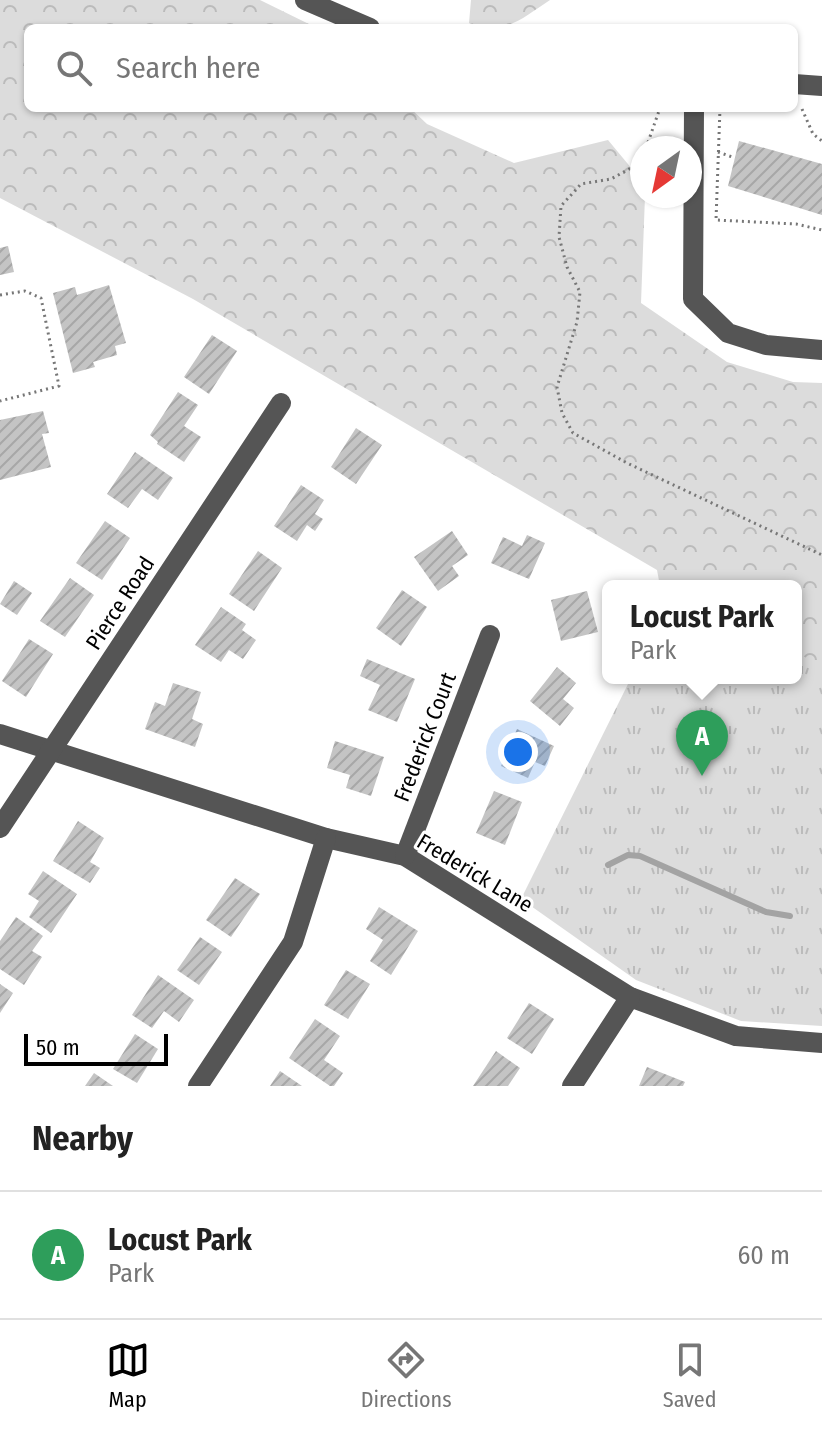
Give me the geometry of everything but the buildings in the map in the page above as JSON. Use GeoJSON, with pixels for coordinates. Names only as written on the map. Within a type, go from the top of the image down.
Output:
{"type":"FeatureCollection","features":[{"type":"Feature","properties":{"kind":"street"},"geometry":{"type":"LineString","coordinates":[[305,0],[361,24]]}},
{"type":"Feature","properties":{"kind":"street"},"geometry":{"type":"LineString","coordinates":[[798,84],[822,86]]}},
{"type":"Feature","properties":{"kind":"street"},"geometry":{"type":"LineString","coordinates":[[694,112],[693,299],[728,333],[766,345],[822,350]]}},
{"type":"Feature","properties":{"kind":"street","name":"Pierce Road"},"geometry":{"type":"LineString","coordinates":[[0,828],[281,403]]}},
{"type":"Feature","properties":{"kind":"street","name":"Frederick Court"},"geometry":{"type":"LineString","coordinates":[[405,856],[490,635]]}},
{"type":"Feature","properties":{"kind":"street","name":"Frederick Lane"},"geometry":{"type":"LineString","coordinates":[[0,734],[326,838],[405,856],[630,997],[736,1036],[822,1043]]}},
{"type":"Feature","properties":{"kind":"street"},"geometry":{"type":"LineString","coordinates":[[198,1086],[293,942],[326,838]]}},
{"type":"Feature","properties":{"kind":"street"},"geometry":{"type":"LineString","coordinates":[[572,1086],[630,997]]}},
{"type":"Feature","properties":{"kind":"path"},"geometry":{"type":"LineString","coordinates":[[802,109],[807,125],[822,141]]}},
{"type":"Feature","properties":{"kind":"path"},"geometry":{"type":"LineString","coordinates":[[650,136],[659,112]]}},
{"type":"Feature","properties":{"kind":"path"},"geometry":{"type":"LineString","coordinates":[[720,112],[716,220],[796,224],[822,230]]}},
{"type":"Feature","properties":{"kind":"path"},"geometry":{"type":"LineString","coordinates":[[718,152],[735,158]]}},
{"type":"Feature","properties":{"kind":"path"},"geometry":{"type":"LineString","coordinates":[[630,169],[611,179],[581,184],[561,206],[559,237],[567,267],[580,292],[577,322],[557,387],[562,413],[573,433],[627,463],[822,555]]}},
{"type":"Feature","properties":{"kind":"path"},"geometry":{"type":"LineString","coordinates":[[0,295],[25,291],[41,298],[59,386],[0,401]]}},
{"type":"Feature","properties":{"kind":"green space"},"geometry":{"type":"Polygon","coordinates":[[[0,0],[260,0],[309,24],[24,24],[24,112],[414,112],[427,124],[514,163],[608,140],[630,167],[630,208],[645,208],[641,303],[727,362],[793,382],[822,383],[822,755],[798,684],[802,684],[802,580],[659,580],[657,570],[193,299],[0,198],[0,0]]]}},
{"type":"Feature","properties":{"kind":"green space"},"geometry":{"type":"Polygon","coordinates":[[[471,0],[550,0],[512,24],[469,23],[471,0]]]}},
{"type":"Feature","properties":{"kind":"green space"},"geometry":{"type":"Polygon","coordinates":[[[802,655],[822,667],[822,1026],[741,1021],[636,980],[521,899],[628,684],[802,684],[802,655]]]}},
{"type":"Feature","properties":{"kind":"waterway"},"geometry":{"type":"LineString","coordinates":[[608,865],[628,855],[640,856],[766,912],[790,916]]}},
{"type":"Feature","properties":{"kind":"place","name":"Locust Park"},"geometry":{"type":"Point","coordinates":[702,776]}}]}
